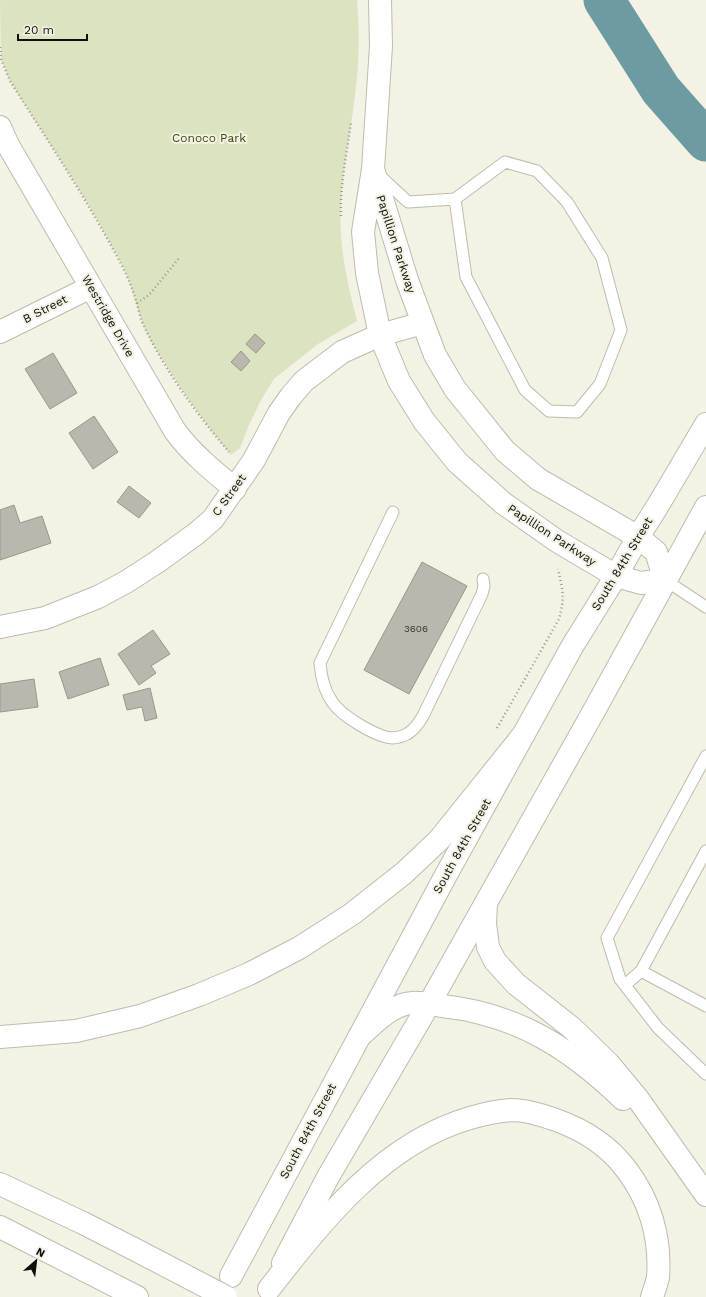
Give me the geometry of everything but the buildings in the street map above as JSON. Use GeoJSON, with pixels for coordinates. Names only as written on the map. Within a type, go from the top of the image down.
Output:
{"type":"FeatureCollection","features":[{"type":"Feature","properties":{"kind":"main road","name":"Papillion Parkway"},"geometry":{"type":"LineString","coordinates":[[373,169],[407,280],[423,324],[435,355],[455,389],[505,451],[538,479],[638,537],[656,552],[665,580],[641,583],[616,576],[557,541],[503,503],[458,462],[424,421],[398,381],[380,335],[367,274],[363,232],[373,169],[381,46],[380,0]]}},
{"type":"Feature","properties":{"kind":"main road","name":"Westridge Drive"},"geometry":{"type":"LineString","coordinates":[[0,127],[8,145],[175,431],[203,463],[235,489]]}},
{"type":"Feature","properties":{"kind":"main road","name":"B Street"},"geometry":{"type":"LineString","coordinates":[[0,332],[91,286]]}},
{"type":"Feature","properties":{"kind":"main road","name":"C Street"},"geometry":{"type":"LineString","coordinates":[[0,627],[45,618],[98,597],[126,582],[157,562],[197,533],[213,519],[254,460],[279,414],[291,396],[304,381],[342,352],[380,335],[423,324]]}},
{"type":"Feature","properties":{"kind":"main road","name":"South 84th Street"},"geometry":{"type":"LineString","coordinates":[[232,1276],[359,1037],[573,645],[657,508],[706,424]]}},
{"type":"Feature","properties":{"kind":"main road"},"geometry":{"type":"LineString","coordinates":[[652,1297],[658,1278],[657,1241],[650,1211],[636,1182],[618,1158],[593,1136],[566,1123],[541,1115],[512,1110],[484,1114],[453,1123],[426,1135],[404,1149],[379,1168],[328,1218],[268,1291],[328,1176],[429,1004],[595,710],[706,507]]}},
{"type":"Feature","properties":{"kind":"main road"},"geometry":{"type":"LineString","coordinates":[[0,1037],[76,1031],[140,1016],[199,996],[242,977],[299,948],[352,914],[404,873],[439,840],[524,734]]}},
{"type":"Feature","properties":{"kind":"main road"},"geometry":{"type":"LineString","coordinates":[[486,903],[485,924],[488,947],[495,961],[516,984],[572,1028],[610,1064],[638,1099],[706,1195]]}},
{"type":"Feature","properties":{"kind":"main road"},"geometry":{"type":"LineString","coordinates":[[359,1037],[380,1017],[396,1008],[412,1003],[458,1008],[487,1014],[515,1023],[547,1038],[595,1073],[666,1139]]}},
{"type":"Feature","properties":{"kind":"main road"},"geometry":{"type":"LineString","coordinates":[[0,1184],[83,1223],[226,1297]]}},
{"type":"Feature","properties":{"kind":"main road"},"geometry":{"type":"LineString","coordinates":[[0,1227],[137,1297]]}},
{"type":"Feature","properties":{"kind":"lane"},"geometry":{"type":"LineString","coordinates":[[373,169],[408,202],[455,199],[505,162],[537,171],[567,202],[602,258],[621,330],[600,384],[577,412],[549,411],[525,390],[466,277],[455,199]]}},
{"type":"Feature","properties":{"kind":"lane"},"geometry":{"type":"LineString","coordinates":[[393,512],[320,663],[324,688],[333,703],[344,715],[360,725],[387,738],[407,734],[415,728],[423,716],[482,594],[484,586],[482,578]]}},
{"type":"Feature","properties":{"kind":"lane"},"geometry":{"type":"LineString","coordinates":[[665,580],[706,607]]}},
{"type":"Feature","properties":{"kind":"lane"},"geometry":{"type":"LineString","coordinates":[[706,756],[702,771],[607,938],[620,979],[625,986],[658,1028],[706,1074]]}},
{"type":"Feature","properties":{"kind":"lane"},"geometry":{"type":"LineString","coordinates":[[625,986],[641,971],[705,853]]}},
{"type":"Feature","properties":{"kind":"lane"},"geometry":{"type":"LineString","coordinates":[[641,971],[706,1006]]}},
{"type":"Feature","properties":{"kind":"path"},"geometry":{"type":"LineString","coordinates":[[0,46],[0,59],[10,80],[86,201],[128,278],[142,322],[148,334],[184,394],[205,424],[232,455]]}},
{"type":"Feature","properties":{"kind":"path"},"geometry":{"type":"LineString","coordinates":[[137,303],[149,295],[180,257]]}},
{"type":"Feature","properties":{"kind":"path"},"geometry":{"type":"LineString","coordinates":[[495,733],[558,619],[563,603],[563,593],[558,568]]}},
{"type":"Feature","properties":{"kind":"green space","name":"Conoco Park"},"geometry":{"type":"Polygon","coordinates":[[[0,0],[357,0],[359,39],[357,77],[343,177],[340,217],[344,262],[357,321],[318,344],[274,379],[261,400],[240,448],[231,455],[204,421],[172,375],[146,332],[125,272],[109,241],[82,195],[10,81],[1,59],[0,0]]]}},
{"type":"Feature","properties":{"kind":"waterway"},"geometry":{"type":"LineString","coordinates":[[604,0],[661,90],[706,141]]}}]}
